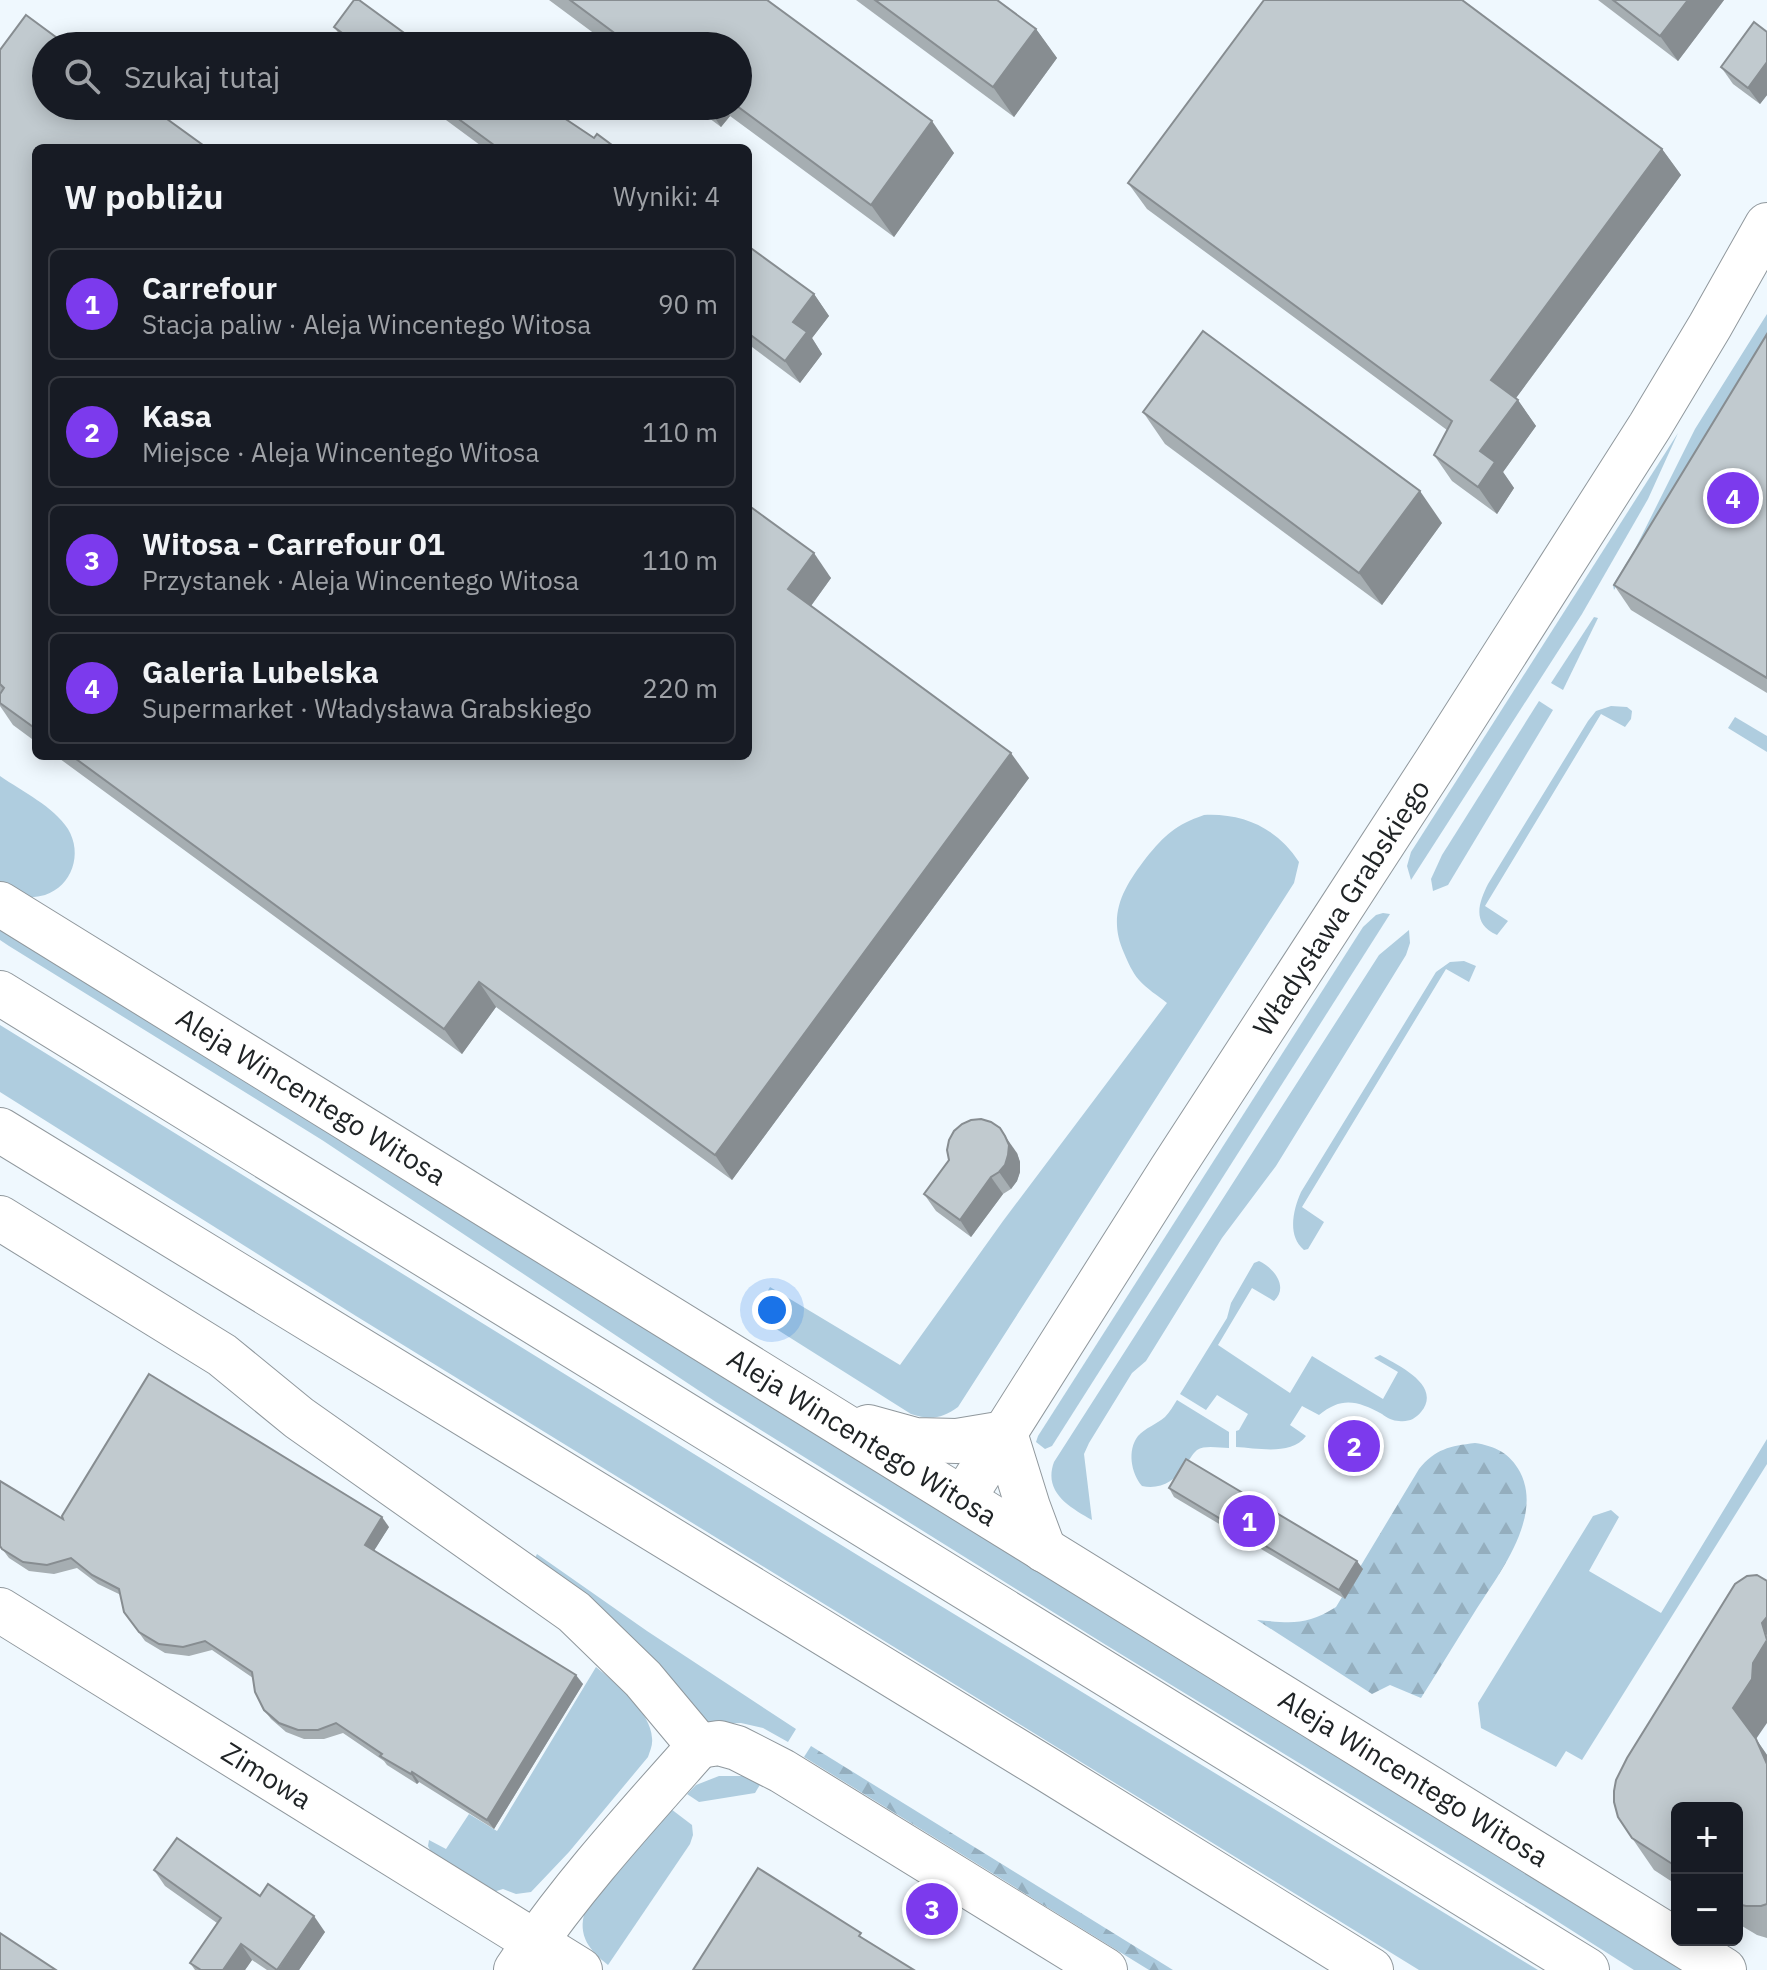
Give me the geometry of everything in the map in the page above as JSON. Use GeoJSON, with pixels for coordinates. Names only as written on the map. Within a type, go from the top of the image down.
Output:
{"type":"FeatureCollection","features":[{"type":"Feature","properties":{"kind":"street","name":"Władysława Grabskiego"},"geometry":{"type":"LineString","coordinates":[[963,1499],[1650,426],[1767,225]]}},
{"type":"Feature","properties":{"kind":"street","name":"Aleja Wincentego Witosa"},"geometry":{"type":"LineString","coordinates":[[0,904],[1724,1970]]}},
{"type":"Feature","properties":{"kind":"street"},"geometry":{"type":"LineString","coordinates":[[0,959],[131,1074]]}},
{"type":"Feature","properties":{"kind":"street"},"geometry":{"type":"LineString","coordinates":[[0,993],[1587,1970]]}},
{"type":"Feature","properties":{"kind":"street"},"geometry":{"type":"LineString","coordinates":[[0,1130],[1371,1970]]}},
{"type":"Feature","properties":{"kind":"street"},"geometry":{"type":"LineString","coordinates":[[0,1166],[84,1210],[220,1265]]}},
{"type":"Feature","properties":{"kind":"street"},"geometry":{"type":"LineString","coordinates":[[0,1218],[222,1355],[299,1418],[574,1612],[643,1679],[699,1746]]}},
{"type":"Feature","properties":{"kind":"street"},"geometry":{"type":"LineString","coordinates":[[828,1415],[915,1440],[957,1441],[1005,1433],[1044,1550]]}},
{"type":"Feature","properties":{"kind":"street","name":"Zimowa"},"geometry":{"type":"LineString","coordinates":[[0,1610],[526,1956],[580,1970]]}},
{"type":"Feature","properties":{"kind":"street"},"geometry":{"type":"LineString","coordinates":[[526,1956],[563,1905],[663,1785],[699,1746],[719,1743],[756,1756],[796,1779],[1105,1970]]}},
{"type":"Feature","properties":{"kind":"shaded area"},"geometry":{"type":"Polygon","coordinates":[[[1767,314],[1767,337],[1614,590],[1613,585],[1635,549],[1695,429],[1767,314]]]}},
{"type":"Feature","properties":{"kind":"shaded area"},"geometry":{"type":"Polygon","coordinates":[[[1678,433],[1648,499],[1582,614],[1411,880],[1407,866],[1411,852],[1678,433]]]}},
{"type":"Feature","properties":{"kind":"shaded area"},"geometry":{"type":"Polygon","coordinates":[[[1594,617],[1598,618],[1563,690],[1551,683],[1594,617]]]}},
{"type":"Feature","properties":{"kind":"shaded area"},"geometry":{"type":"Polygon","coordinates":[[[1539,701],[1553,710],[1448,885],[1433,891],[1431,879],[1442,855],[1539,701]]]}},
{"type":"Feature","properties":{"kind":"shaded area"},"geometry":{"type":"Polygon","coordinates":[[[1611,706],[1627,707],[1632,711],[1631,719],[1625,727],[1601,714],[1485,906],[1508,921],[1497,935],[1484,925],[1479,913],[1488,884],[1588,721],[1596,711],[1611,706]]]}},
{"type":"Feature","properties":{"kind":"shaded area"},"geometry":{"type":"Polygon","coordinates":[[[1735,717],[1767,736],[1767,752],[1728,728],[1735,717]]]}},
{"type":"Feature","properties":{"kind":"shaded area"},"geometry":{"type":"Polygon","coordinates":[[[0,776],[54,813],[68,829],[72,839],[75,849],[68,877],[45,895],[24,896],[0,881],[0,776]]]}},
{"type":"Feature","properties":{"kind":"shaded area"},"geometry":{"type":"Polygon","coordinates":[[[1204,815],[1245,820],[1270,832],[1299,862],[1294,883],[958,1407],[935,1417],[911,1414],[754,1315],[770,1287],[900,1365],[1003,1221],[1167,1003],[1142,983],[1132,970],[1119,939],[1117,914],[1130,880],[1153,850],[1178,827],[1204,815]]]}},
{"type":"Feature","properties":{"kind":"shaded area"},"geometry":{"type":"Polygon","coordinates":[[[1383,913],[1390,914],[1052,1446],[1045,1449],[1036,1442],[1038,1436],[1363,927],[1383,913]]]}},
{"type":"Feature","properties":{"kind":"shaded area"},"geometry":{"type":"Polygon","coordinates":[[[0,930],[1689,1970],[1634,1970],[1106,1645],[716,1402],[322,1140],[9,946],[0,940],[0,930]]]}},
{"type":"Feature","properties":{"kind":"shaded area"},"geometry":{"type":"Polygon","coordinates":[[[1409,930],[1410,943],[1406,955],[1276,1166],[1222,1238],[1146,1361],[1132,1373],[1089,1443],[1084,1454],[1092,1520],[1067,1504],[1055,1490],[1052,1482],[1054,1462],[1379,955],[1409,930]]]}},
{"type":"Feature","properties":{"kind":"shaded area"},"geometry":{"type":"Polygon","coordinates":[[[1464,961],[1476,966],[1469,982],[1446,969],[1302,1207],[1324,1222],[1308,1249],[1304,1250],[1293,1230],[1301,1192],[1436,972],[1450,962],[1464,961]]]}},
{"type":"Feature","properties":{"kind":"shaded area"},"geometry":{"type":"Polygon","coordinates":[[[0,1025],[872,1564],[1538,1970],[1419,1970],[356,1316],[0,1092],[0,1025]]]}},
{"type":"Feature","properties":{"kind":"shaded area"},"geometry":{"type":"Polygon","coordinates":[[[1259,1261],[1278,1278],[1278,1296],[1274,1301],[1252,1288],[1218,1345],[1290,1393],[1312,1356],[1383,1399],[1398,1372],[1374,1358],[1380,1355],[1406,1370],[1422,1385],[1426,1402],[1421,1412],[1409,1420],[1397,1421],[1350,1402],[1335,1405],[1319,1415],[1302,1406],[1290,1425],[1306,1436],[1300,1442],[1283,1449],[1236,1447],[1236,1431],[1248,1414],[1217,1395],[1206,1410],[1180,1394],[1227,1318],[1231,1303],[1254,1263],[1259,1261]]]}},
{"type":"Feature","properties":{"kind":"shaded area"},"geometry":{"type":"Polygon","coordinates":[[[1177,1400],[1229,1432],[1229,1448],[1200,1448],[1172,1480],[1155,1487],[1142,1486],[1135,1475],[1132,1448],[1141,1433],[1165,1417],[1177,1400]]]}},
{"type":"Feature","properties":{"kind":"shaded area"},"geometry":{"type":"Polygon","coordinates":[[[1767,1439],[1767,1464],[1582,1760],[1566,1751],[1556,1767],[1481,1728],[1478,1703],[1593,1516],[1611,1510],[1619,1517],[1589,1571],[1661,1613],[1767,1439]]]}},
{"type":"Feature","properties":{"kind":"shaded area"},"geometry":{"type":"Polygon","coordinates":[[[537,1554],[796,1729],[788,1742],[763,1728],[741,1723],[705,1724],[533,1562],[537,1554]]]}},
{"type":"Feature","properties":{"kind":"shaded area"},"geometry":{"type":"Polygon","coordinates":[[[596,1667],[631,1699],[646,1718],[652,1741],[648,1757],[569,1852],[531,1892],[516,1894],[503,1889],[490,1893],[433,1856],[428,1846],[429,1840],[446,1849],[469,1814],[497,1831],[596,1667]]]}},
{"type":"Feature","properties":{"kind":"shaded area"},"geometry":{"type":"Polygon","coordinates":[[[719,1776],[745,1776],[761,1783],[755,1793],[699,1802],[687,1794],[696,1785],[719,1776]]]}},
{"type":"Feature","properties":{"kind":"shaded area"},"geometry":{"type":"Polygon","coordinates":[[[671,1809],[692,1825],[690,1844],[608,1965],[596,1954],[584,1935],[585,1911],[671,1809]]]}},
{"type":"Feature","properties":{"kind":"green space"},"geometry":{"type":"Polygon","coordinates":[[[1475,1443],[1501,1452],[1512,1460],[1520,1472],[1526,1490],[1522,1527],[1505,1564],[1421,1698],[1390,1685],[1372,1694],[1257,1620],[1298,1622],[1336,1607],[1419,1469],[1444,1450],[1475,1443]]]}},
{"type":"Feature","properties":{"kind":"green space"},"geometry":{"type":"Polygon","coordinates":[[[811,1746],[1173,1970],[1149,1970],[804,1757],[811,1746]]]}},
{"type":"Feature","properties":{"kind":"building"},"geometry":{"type":"Polygon","coordinates":[[[354,0],[359,0],[403,32],[341,32],[334,27],[354,0]]]}},
{"type":"Feature","properties":{"kind":"building"},"geometry":{"type":"Polygon","coordinates":[[[570,0],[767,0],[932,121],[871,205],[752,117],[752,32],[613,32],[570,0]]]}},
{"type":"Feature","properties":{"kind":"building"},"geometry":{"type":"Polygon","coordinates":[[[875,0],[997,0],[1036,29],[993,87],[875,0]]]}},
{"type":"Feature","properties":{"kind":"building"},"geometry":{"type":"Polygon","coordinates":[[[1264,0],[1462,0],[1662,149],[1491,380],[1518,400],[1480,451],[1495,462],[1478,487],[1434,455],[1452,421],[1128,183],[1264,0]]]}},
{"type":"Feature","properties":{"kind":"building"},"geometry":{"type":"Polygon","coordinates":[[[1613,0],[1688,0],[1660,36],[1613,0]]]}},
{"type":"Feature","properties":{"kind":"building"},"geometry":{"type":"Polygon","coordinates":[[[26,15],[49,32],[32,32],[32,120],[168,120],[201,144],[32,144],[32,726],[0,703],[4,688],[0,684],[0,50],[26,15]]]}},
{"type":"Feature","properties":{"kind":"building"},"geometry":{"type":"Polygon","coordinates":[[[1754,22],[1767,32],[1767,62],[1748,88],[1721,67],[1754,22]]]}},
{"type":"Feature","properties":{"kind":"building"},"geometry":{"type":"Polygon","coordinates":[[[460,120],[567,120],[594,138],[597,134],[611,144],[493,144],[460,120]]]}},
{"type":"Feature","properties":{"kind":"building"},"geometry":{"type":"Polygon","coordinates":[[[752,249],[814,294],[793,322],[807,332],[785,361],[752,336],[752,249]]]}},
{"type":"Feature","properties":{"kind":"building"},"geometry":{"type":"Polygon","coordinates":[[[1203,331],[1420,491],[1359,573],[1143,412],[1203,331]]]}},
{"type":"Feature","properties":{"kind":"building"},"geometry":{"type":"Polygon","coordinates":[[[1767,334],[1767,678],[1614,585],[1767,334]]]}},
{"type":"Feature","properties":{"kind":"building"},"geometry":{"type":"Polygon","coordinates":[[[752,508],[814,553],[788,589],[1011,753],[715,1155],[479,982],[444,1029],[77,760],[752,760],[752,508]]]}},
{"type":"Feature","properties":{"kind":"building"},"geometry":{"type":"Polygon","coordinates":[[[981,1119],[1000,1128],[1009,1145],[1008,1155],[1005,1165],[991,1177],[960,1220],[924,1194],[949,1160],[947,1150],[954,1131],[971,1120],[981,1119]]]}},
{"type":"Feature","properties":{"kind":"building"},"geometry":{"type":"Polygon","coordinates":[[[149,1374],[382,1517],[365,1545],[576,1675],[487,1820],[412,1772],[380,1756],[382,1754],[336,1723],[318,1730],[298,1730],[279,1723],[264,1710],[255,1692],[252,1672],[205,1641],[183,1647],[159,1644],[139,1632],[124,1612],[119,1589],[92,1575],[71,1558],[47,1565],[23,1562],[2,1549],[0,1481],[63,1519],[149,1374]]]}},
{"type":"Feature","properties":{"kind":"building"},"geometry":{"type":"Polygon","coordinates":[[[1186,1459],[1357,1561],[1339,1590],[1169,1488],[1186,1459]]]}},
{"type":"Feature","properties":{"kind":"building"},"geometry":{"type":"Polygon","coordinates":[[[1757,1575],[1767,1581],[1767,1617],[1762,1623],[1767,1640],[1753,1663],[1752,1679],[1733,1708],[1756,1739],[1767,1764],[1767,1904],[1761,1906],[1743,1905],[1743,1802],[1671,1802],[1671,1863],[1632,1838],[1618,1817],[1614,1802],[1616,1780],[1627,1758],[1735,1584],[1747,1576],[1757,1575]]]}},
{"type":"Feature","properties":{"kind":"building"},"geometry":{"type":"Polygon","coordinates":[[[177,1838],[260,1896],[268,1884],[314,1916],[277,1970],[241,1944],[223,1970],[201,1970],[190,1963],[221,1918],[154,1870],[177,1838]]]}},
{"type":"Feature","properties":{"kind":"building"},"geometry":{"type":"Polygon","coordinates":[[[758,1868],[861,1933],[859,1936],[914,1970],[693,1970],[758,1868]]]}},
{"type":"Feature","properties":{"kind":"building"},"geometry":{"type":"Polygon","coordinates":[[[0,1933],[56,1970],[0,1970],[0,1933]]]}},
{"type":"Feature","properties":{"kind":"place","name":"Galeria Lubelska"},"geometry":{"type":"Point","coordinates":[1733,498]}},
{"type":"Feature","properties":{"kind":"place","name":"Kasa"},"geometry":{"type":"Point","coordinates":[1354,1446]}},
{"type":"Feature","properties":{"kind":"place","name":"Carrefour"},"geometry":{"type":"Point","coordinates":[1249,1521]}},
{"type":"Feature","properties":{"kind":"place","name":"Witosa - Carrefour 01"},"geometry":{"type":"Point","coordinates":[932,1909]}}]}
